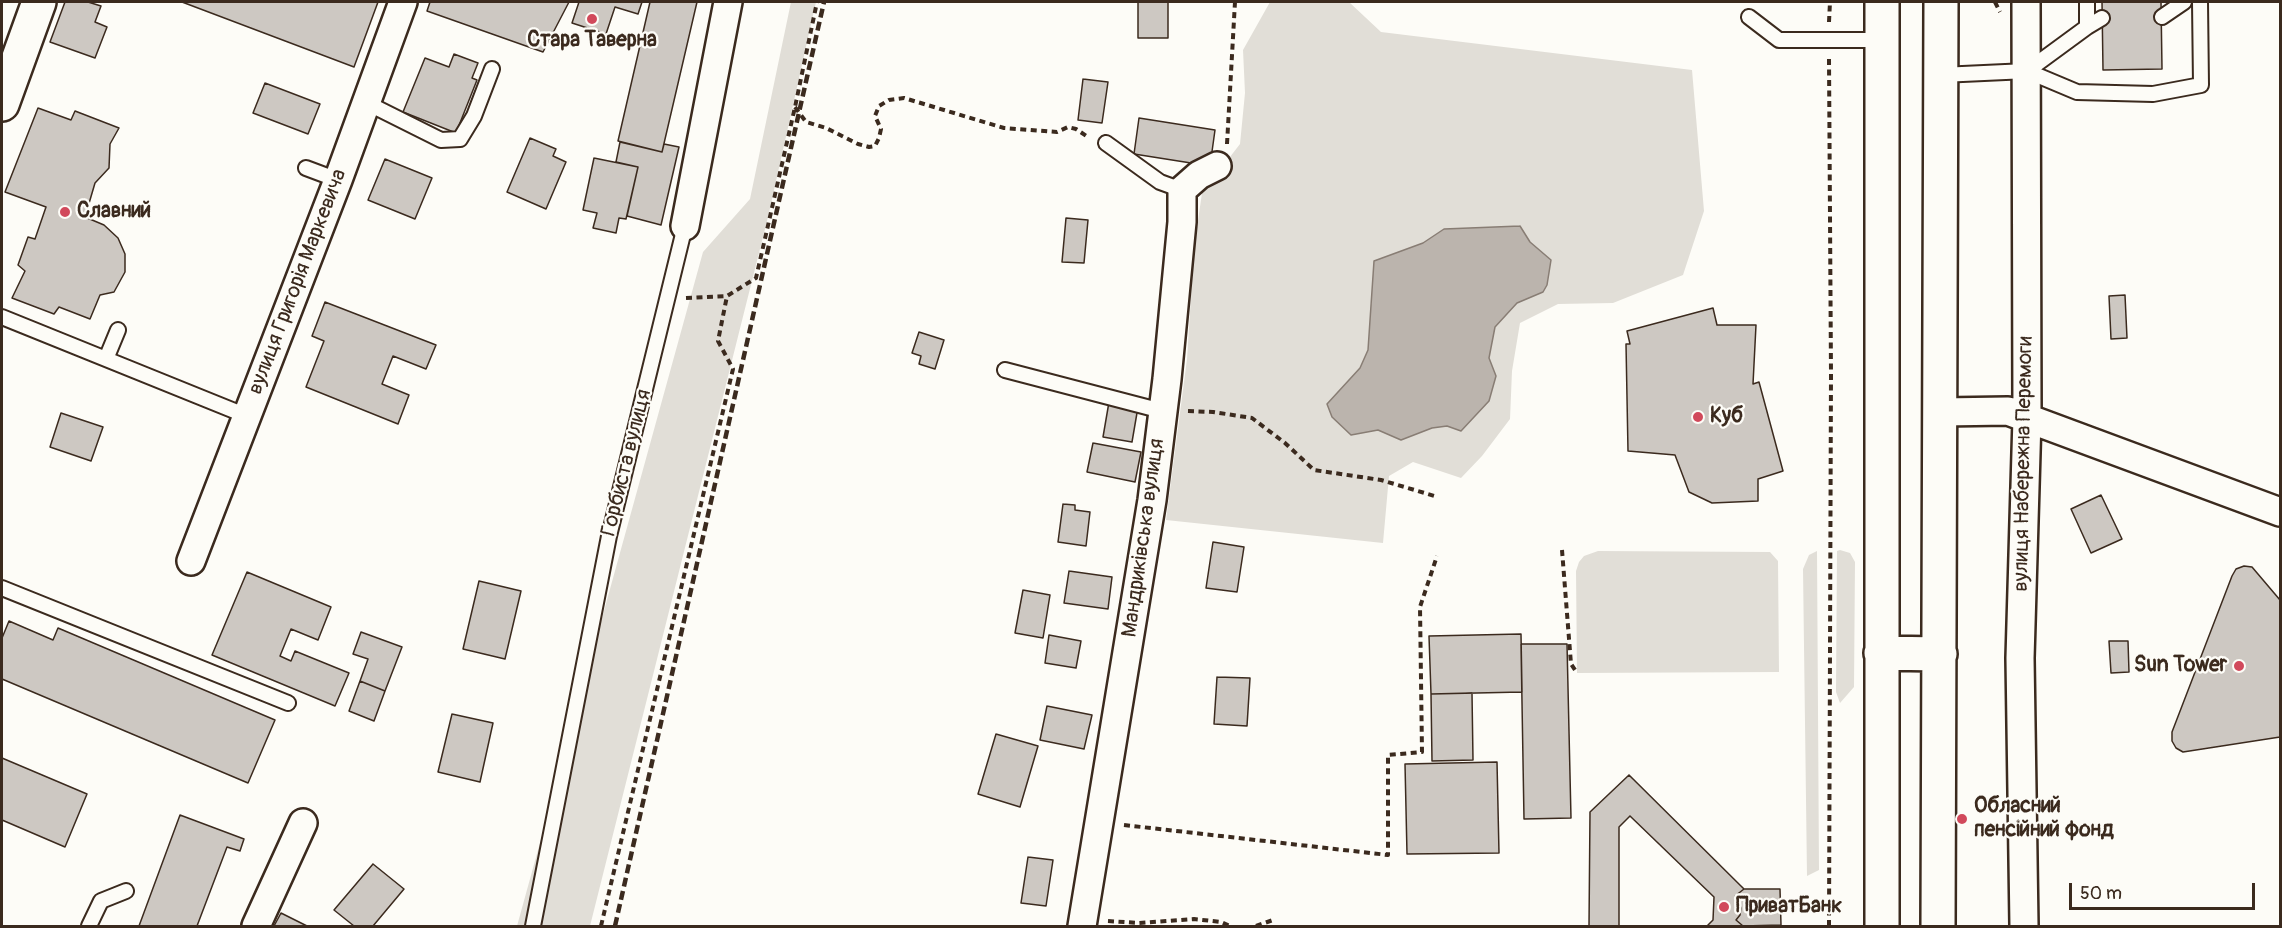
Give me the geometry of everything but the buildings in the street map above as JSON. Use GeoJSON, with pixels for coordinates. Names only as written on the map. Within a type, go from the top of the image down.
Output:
{"type":"FeatureCollection","features":[{"type":"Feature","properties":{"kind":"main road"},"geometry":{"type":"LineString","coordinates":[[2,104],[39,2]]}},
{"type":"Feature","properties":{"kind":"main road"},"geometry":{"type":"LineString","coordinates":[[1882,2],[1882,927]]}},
{"type":"Feature","properties":{"kind":"main road"},"geometry":{"type":"LineString","coordinates":[[1938,927],[1941,2]]}},
{"type":"Feature","properties":{"kind":"main road"},"geometry":{"type":"LineString","coordinates":[[1881,653],[1940,654]]}},
{"type":"Feature","properties":{"kind":"street","name":"вулиця Григорія Маркевича"},"geometry":{"type":"LineString","coordinates":[[191,561],[338,180],[403,2]]}},
{"type":"Feature","properties":{"kind":"street","name":"Горбиста вулиця"},"geometry":{"type":"LineString","coordinates":[[685,226],[729,2]]}},
{"type":"Feature","properties":{"kind":"street","name":"вулиця Набережна Перемоги"},"geometry":{"type":"LineString","coordinates":[[2024,927],[2020,658],[2027,418],[2026,2]]}},
{"type":"Feature","properties":{"kind":"street"},"geometry":{"type":"LineString","coordinates":[[1182,190],[1199,175],[1217,166]]}},
{"type":"Feature","properties":{"kind":"street","name":"Мандриківська вулиця"},"geometry":{"type":"LineString","coordinates":[[1083,923],[1152,500],[1168,368],[1182,222],[1182,190]]}},
{"type":"Feature","properties":{"kind":"street"},"geometry":{"type":"LineString","coordinates":[[1941,412],[2008,411],[2280,512]]}},
{"type":"Feature","properties":{"kind":"street"},"geometry":{"type":"LineString","coordinates":[[256,927],[303,824]]}},
{"type":"Feature","properties":{"kind":"lane"},"geometry":{"type":"LineString","coordinates":[[2086,27],[2087,2]]}},
{"type":"Feature","properties":{"kind":"lane"},"geometry":{"type":"LineString","coordinates":[[2162,17],[2184,2]]}},
{"type":"Feature","properties":{"kind":"lane"},"geometry":{"type":"LineString","coordinates":[[1941,75],[2027,71],[2077,92],[2153,94],[2201,85],[2200,2]]}},
{"type":"Feature","properties":{"kind":"lane"},"geometry":{"type":"LineString","coordinates":[[1749,17],[1779,40],[1882,40]]}},
{"type":"Feature","properties":{"kind":"lane"},"geometry":{"type":"LineString","coordinates":[[2027,71],[2086,27],[2102,18]]}},
{"type":"Feature","properties":{"kind":"lane"},"geometry":{"type":"LineString","coordinates":[[367,103],[441,140],[460,139],[474,116],[492,69]]}},
{"type":"Feature","properties":{"kind":"lane"},"geometry":{"type":"LineString","coordinates":[[1106,143],[1160,182],[1182,190]]}},
{"type":"Feature","properties":{"kind":"lane"},"geometry":{"type":"LineString","coordinates":[[306,168],[338,180]]}},
{"type":"Feature","properties":{"kind":"lane","name":"Горбиста вулиця"},"geometry":{"type":"LineString","coordinates":[[533,927],[609,536],[685,226]]}},
{"type":"Feature","properties":{"kind":"lane"},"geometry":{"type":"LineString","coordinates":[[2,317],[247,416]]}},
{"type":"Feature","properties":{"kind":"lane"},"geometry":{"type":"LineString","coordinates":[[106,359],[118,330]]}},
{"type":"Feature","properties":{"kind":"lane"},"geometry":{"type":"LineString","coordinates":[[1005,370],[1162,411]]}},
{"type":"Feature","properties":{"kind":"lane"},"geometry":{"type":"LineString","coordinates":[[2,588],[288,703]]}},
{"type":"Feature","properties":{"kind":"lane"},"geometry":{"type":"LineString","coordinates":[[89,927],[100,901],[126,891]]}},
{"type":"Feature","properties":{"kind":"path"},"geometry":{"type":"LineString","coordinates":[[667,298],[727,296],[756,278],[817,2]]}},
{"type":"Feature","properties":{"kind":"path"},"geometry":{"type":"LineString","coordinates":[[1217,166],[1227,145],[1235,2]]}},
{"type":"Feature","properties":{"kind":"path"},"geometry":{"type":"LineString","coordinates":[[1829,927],[1831,362],[1828,40],[1830,2]]}},
{"type":"Feature","properties":{"kind":"path"},"geometry":{"type":"LineString","coordinates":[[795,107],[806,122],[869,147],[875,146],[879,138],[881,129],[875,116],[879,106],[889,100],[904,98],[1004,128],[1057,132],[1068,127],[1106,143]]}},
{"type":"Feature","properties":{"kind":"path"},"geometry":{"type":"LineString","coordinates":[[601,927],[733,369],[718,341],[727,296]]}},
{"type":"Feature","properties":{"kind":"path"},"geometry":{"type":"LineString","coordinates":[[1162,411],[1213,411],[1252,418],[1285,443],[1314,470],[1381,480],[1438,497]]}},
{"type":"Feature","properties":{"kind":"path"},"geometry":{"type":"LineString","coordinates":[[1562,550],[1572,664],[1577,673]]}},
{"type":"Feature","properties":{"kind":"path"},"geometry":{"type":"LineString","coordinates":[[1100,822],[1388,855],[1388,755],[1422,752],[1420,607],[1437,556]]}},
{"type":"Feature","properties":{"kind":"path"},"geometry":{"type":"LineString","coordinates":[[1083,923],[1139,923],[1194,919],[1221,922],[1230,927]]}},
{"type":"Feature","properties":{"kind":"path"},"geometry":{"type":"LineString","coordinates":[[1256,927],[1274,920]]}},
{"type":"Feature","properties":{"kind":"shaded area"},"geometry":{"type":"Polygon","coordinates":[[[791,2],[816,2],[768,217],[590,926],[517,926],[703,252],[750,199],[791,2]]]}},
{"type":"Feature","properties":{"kind":"shaded area"},"geometry":{"type":"Polygon","coordinates":[[[1270,2],[1349,2],[1381,32],[1692,70],[1704,211],[1683,275],[1613,303],[1558,304],[1520,323],[1512,371],[1510,419],[1482,456],[1461,478],[1413,462],[1389,476],[1383,543],[1166,520],[1187,359],[1194,248],[1202,193],[1240,144],[1245,93],[1243,50],[1270,2]],[[1519,226],[1444,229],[1423,243],[1374,261],[1368,350],[1360,368],[1327,404],[1351,434],[1378,430],[1401,440],[1432,428],[1447,426],[1461,431],[1489,401],[1496,376],[1489,358],[1495,327],[1517,303],[1543,292],[1551,260],[1530,242],[1519,226]]]}},
{"type":"Feature","properties":{"kind":"shaded area"},"geometry":{"type":"Polygon","coordinates":[[[1520,226],[1530,242],[1551,260],[1547,285],[1543,292],[1517,303],[1495,327],[1489,358],[1496,376],[1489,401],[1461,431],[1447,426],[1432,428],[1401,440],[1378,430],[1351,435],[1332,417],[1327,404],[1360,368],[1368,350],[1374,261],[1423,243],[1444,229],[1520,226]]]}},
{"type":"Feature","properties":{"kind":"shaded area"},"geometry":{"type":"Polygon","coordinates":[[[1598,551],[1770,552],[1778,561],[1779,672],[1577,673],[1576,571],[1584,556],[1598,551]]]}},
{"type":"Feature","properties":{"kind":"shaded area"},"geometry":{"type":"Polygon","coordinates":[[[1817,551],[1819,870],[1807,876],[1803,569],[1809,555],[1817,551]]]}},
{"type":"Feature","properties":{"kind":"shaded area"},"geometry":{"type":"Polygon","coordinates":[[[1837,551],[1850,553],[1855,562],[1854,687],[1840,703],[1836,692],[1837,551]]]}},
{"type":"Feature","properties":{"kind":"railway"},"geometry":{"type":"LineString","coordinates":[[615,926],[824,2]]}},
{"type":"Feature","properties":{"kind":"place","name":"Стара Таверна"},"geometry":{"type":"Point","coordinates":[592,19]}},
{"type":"Feature","properties":{"kind":"place","name":"Славний"},"geometry":{"type":"Point","coordinates":[65,212]}},
{"type":"Feature","properties":{"kind":"place","name":"Куб"},"geometry":{"type":"Point","coordinates":[1698,417]}},
{"type":"Feature","properties":{"kind":"place","name":"Sun Tower"},"geometry":{"type":"Point","coordinates":[2239,666]}},
{"type":"Feature","properties":{"kind":"place","name":"Обласний пенсійний фонд"},"geometry":{"type":"Point","coordinates":[1962,819]}},
{"type":"Feature","properties":{"kind":"place","name":"ПриватБанк"},"geometry":{"type":"Point","coordinates":[1724,907]}}]}
